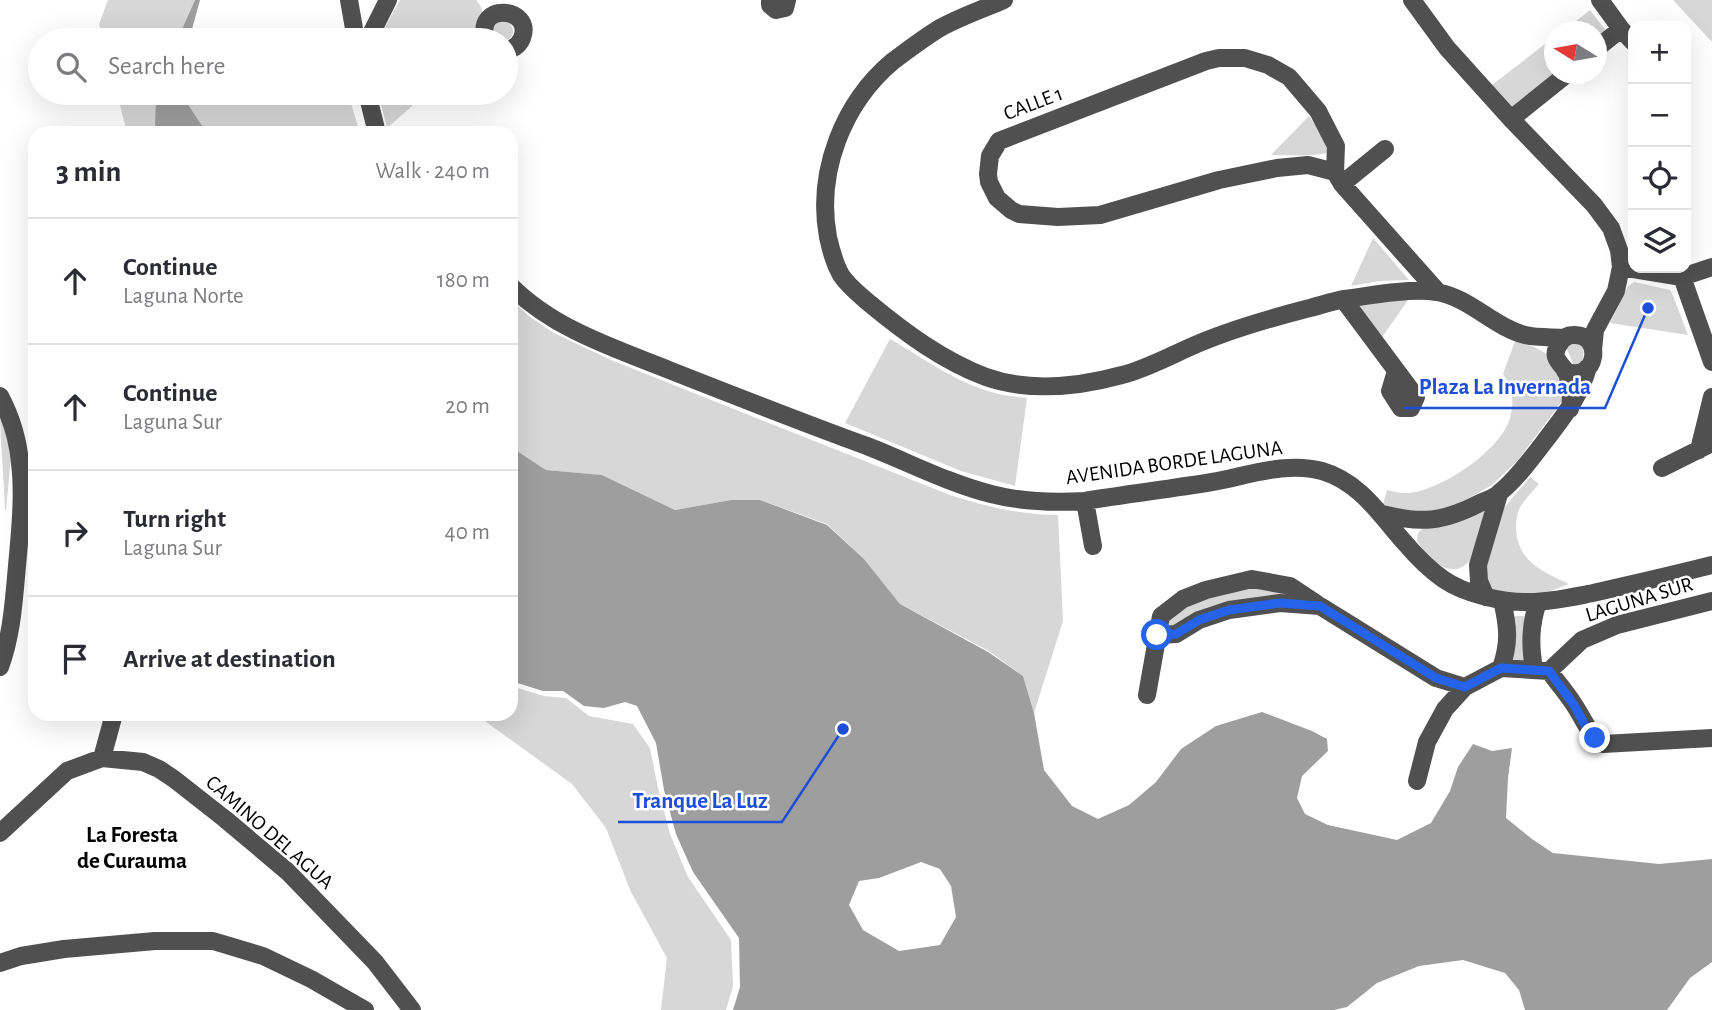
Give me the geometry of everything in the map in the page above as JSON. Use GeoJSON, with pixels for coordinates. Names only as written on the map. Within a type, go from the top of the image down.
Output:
{"type":"FeatureCollection","features":[{"type":"Feature","properties":{"kind":"street"},"geometry":{"type":"LineString","coordinates":[[359,28],[350,7],[363,0]]}},
{"type":"Feature","properties":{"kind":"street"},"geometry":{"type":"LineString","coordinates":[[369,28],[388,0]]}},
{"type":"Feature","properties":{"kind":"street"},"geometry":{"type":"LineString","coordinates":[[770,0],[770,5],[776,10],[785,8],[787,0]]}},
{"type":"Feature","properties":{"kind":"street"},"geometry":{"type":"LineString","coordinates":[[1004,0],[941,28],[893,62],[868,87],[846,118],[829,167],[825,196],[826,223],[833,257],[841,275],[884,316],[930,349],[984,376],[1011,384],[1040,387],[1074,384],[1124,375],[1202,341],[1271,318],[1343,299],[1413,291],[1438,292],[1462,300],[1524,335],[1565,342],[1587,339],[1591,359]]}},
{"type":"Feature","properties":{"kind":"street"},"geometry":{"type":"LineString","coordinates":[[1382,514],[1423,521],[1446,518],[1499,494],[1529,462],[1583,387],[1595,330],[1616,291],[1621,267],[1619,250],[1606,220],[1447,48],[1412,0]]}},
{"type":"Feature","properties":{"kind":"street"},"geometry":{"type":"LineString","coordinates":[[1600,0],[1627,35],[1607,44]]}},
{"type":"Feature","properties":{"kind":"street"},"geometry":{"type":"LineString","coordinates":[[485,28],[492,7],[515,15],[523,26],[518,46]]}},
{"type":"Feature","properties":{"kind":"street","name":"CALLE 1"},"geometry":{"type":"LineString","coordinates":[[1233,57],[1268,65],[1289,77],[1318,111],[1336,146],[1338,178],[1308,165],[1277,168],[1219,180],[1100,215],[1058,217],[1019,214],[1010,210],[992,191],[988,174],[990,156],[999,141],[1193,65],[1233,57]]}},
{"type":"Feature","properties":{"kind":"street"},"geometry":{"type":"LineString","coordinates":[[1511,119],[1555,84]]}},
{"type":"Feature","properties":{"kind":"street"},"geometry":{"type":"LineString","coordinates":[[369,105],[375,126]]}},
{"type":"Feature","properties":{"kind":"street"},"geometry":{"type":"LineString","coordinates":[[1385,149],[1338,178],[1438,292]]}},
{"type":"Feature","properties":{"kind":"street"},"geometry":{"type":"LineString","coordinates":[[1621,267],[1682,277],[1712,267]]}},
{"type":"Feature","properties":{"kind":"street"},"geometry":{"type":"LineString","coordinates":[[1682,277],[1712,362]]}},
{"type":"Feature","properties":{"kind":"street"},"geometry":{"type":"LineString","coordinates":[[1570,408],[1571,387],[1565,371],[1558,363],[1565,342],[1616,291]]}},
{"type":"Feature","properties":{"kind":"street","name":"AVENIDA BORDE LAGUNA"},"geometry":{"type":"LineString","coordinates":[[518,294],[541,312],[570,329],[615,349],[883,452],[955,483],[988,493],[1025,500],[1085,501],[1300,467],[1338,477],[1362,493],[1404,542],[1444,580],[1494,598],[1538,602],[1614,588],[1712,565]]}},
{"type":"Feature","properties":{"kind":"street"},"geometry":{"type":"LineString","coordinates":[[1343,299],[1396,371]]}},
{"type":"Feature","properties":{"kind":"street"},"geometry":{"type":"LineString","coordinates":[[1565,371],[1577,373],[1591,359]]}},
{"type":"Feature","properties":{"kind":"street"},"geometry":{"type":"LineString","coordinates":[[0,396],[9,414],[21,465],[20,537],[7,609],[4,657],[0,667]]}},
{"type":"Feature","properties":{"kind":"street"},"geometry":{"type":"LineString","coordinates":[[1662,468],[1706,446],[1712,397]]}},
{"type":"Feature","properties":{"kind":"street"},"geometry":{"type":"LineString","coordinates":[[1499,494],[1478,565],[1479,581],[1494,598],[1508,638],[1501,668]]}},
{"type":"Feature","properties":{"kind":"street"},"geometry":{"type":"LineString","coordinates":[[1085,501],[1093,546]]}},
{"type":"Feature","properties":{"kind":"street"},"geometry":{"type":"LineString","coordinates":[[1404,542],[1423,521]]}},
{"type":"Feature","properties":{"kind":"street"},"geometry":{"type":"LineString","coordinates":[[1444,580],[1478,565]]}},
{"type":"Feature","properties":{"kind":"street"},"geometry":{"type":"LineString","coordinates":[[1147,695],[1161,616],[1183,599],[1206,590],[1252,579],[1290,586],[1436,678],[1465,687]]}},
{"type":"Feature","properties":{"kind":"street","name":"LAGUNA SUR"},"geometry":{"type":"LineString","coordinates":[[1541,670],[1582,640],[1617,625],[1712,601]]}},
{"type":"Feature","properties":{"kind":"street"},"geometry":{"type":"LineString","coordinates":[[1538,602],[1532,619],[1530,638],[1541,670],[1574,705],[1595,738],[1603,744],[1712,738]]}},
{"type":"Feature","properties":{"kind":"street"},"geometry":{"type":"LineString","coordinates":[[1157,635],[1176,634],[1199,620],[1229,610],[1280,603],[1320,606]]}},
{"type":"Feature","properties":{"kind":"street"},"geometry":{"type":"LineString","coordinates":[[1417,781],[1427,742],[1445,709],[1465,687],[1501,668],[1541,670]]}},
{"type":"Feature","properties":{"kind":"street"},"geometry":{"type":"LineString","coordinates":[[102,758],[112,721]]}},
{"type":"Feature","properties":{"kind":"street","name":"CAMINO DEL AGUA"},"geometry":{"type":"LineString","coordinates":[[0,833],[67,771],[102,758],[143,762],[174,779],[288,872],[375,962],[412,1010]]}},
{"type":"Feature","properties":{"kind":"street"},"geometry":{"type":"LineString","coordinates":[[0,963],[21,956],[64,949],[155,941],[213,941],[263,956],[311,979],[365,1010]]}},
{"type":"Feature","properties":{"kind":"shaded area"},"geometry":{"type":"Polygon","coordinates":[[[108,0],[195,0],[182,28],[100,28],[99,24],[108,0]]]}},
{"type":"Feature","properties":{"kind":"shaded area"},"geometry":{"type":"Polygon","coordinates":[[[195,0],[200,0],[192,28],[182,28],[195,0]]]}},
{"type":"Feature","properties":{"kind":"shaded area"},"geometry":{"type":"Polygon","coordinates":[[[400,0],[476,0],[483,14],[481,28],[385,28],[400,0]]]}},
{"type":"Feature","properties":{"kind":"shaded area"},"geometry":{"type":"Polygon","coordinates":[[[1673,0],[1712,0],[1712,42],[1673,0]]]}},
{"type":"Feature","properties":{"kind":"shaded area"},"geometry":{"type":"Polygon","coordinates":[[[1590,10],[1598,21],[1576,21],[1590,10]]]}},
{"type":"Feature","properties":{"kind":"shaded area"},"geometry":{"type":"Polygon","coordinates":[[[503,21],[512,28],[494,28],[503,21]]]}},
{"type":"Feature","properties":{"kind":"shaded area"},"geometry":{"type":"Polygon","coordinates":[[[1544,45],[1544,82],[1512,109],[1492,85],[1544,45]]]}},
{"type":"Feature","properties":{"kind":"shaded area"},"geometry":{"type":"Polygon","coordinates":[[[120,105],[156,105],[155,126],[125,126],[120,105]]]}},
{"type":"Feature","properties":{"kind":"shaded area"},"geometry":{"type":"Polygon","coordinates":[[[156,105],[188,105],[202,126],[155,126],[156,105]]]}},
{"type":"Feature","properties":{"kind":"shaded area"},"geometry":{"type":"Polygon","coordinates":[[[188,105],[352,105],[358,126],[202,126],[188,105]]]}},
{"type":"Feature","properties":{"kind":"shaded area"},"geometry":{"type":"Polygon","coordinates":[[[381,105],[413,105],[389,126],[386,126],[381,105]]]}},
{"type":"Feature","properties":{"kind":"shaded area"},"geometry":{"type":"Polygon","coordinates":[[[1309,116],[1327,142],[1327,153],[1271,155],[1309,116]]]}},
{"type":"Feature","properties":{"kind":"shaded area"},"geometry":{"type":"Polygon","coordinates":[[[1373,238],[1409,280],[1351,286],[1373,238]]]}},
{"type":"Feature","properties":{"kind":"shaded area"},"geometry":{"type":"Polygon","coordinates":[[[1634,282],[1670,290],[1688,335],[1610,323],[1628,286],[1634,282]]]}},
{"type":"Feature","properties":{"kind":"shaded area"},"geometry":{"type":"Polygon","coordinates":[[[1410,297],[1380,340],[1351,305],[1410,297]]]}},
{"type":"Feature","properties":{"kind":"shaded area"},"geometry":{"type":"Polygon","coordinates":[[[518,306],[554,333],[611,360],[950,495],[1003,509],[1058,515],[1063,621],[1034,713],[1023,676],[989,651],[900,604],[864,559],[827,524],[760,500],[731,500],[675,510],[602,475],[546,470],[518,452],[518,306]]]}},
{"type":"Feature","properties":{"kind":"shaded area"},"geometry":{"type":"Polygon","coordinates":[[[890,339],[970,384],[999,394],[1027,398],[1015,486],[961,471],[845,423],[890,339]]]}},
{"type":"Feature","properties":{"kind":"shaded area"},"geometry":{"type":"Polygon","coordinates":[[[1515,341],[1548,355],[1557,366],[1563,387],[1562,401],[1518,460],[1492,485],[1442,511],[1423,513],[1392,510],[1383,504],[1387,490],[1402,493],[1418,491],[1449,479],[1480,458],[1503,433],[1509,421],[1512,403],[1511,391],[1503,374],[1515,341]]]}},
{"type":"Feature","properties":{"kind":"shaded area"},"geometry":{"type":"Polygon","coordinates":[[[1574,341],[1584,348],[1582,365],[1575,368],[1567,349],[1574,341]]]}},
{"type":"Feature","properties":{"kind":"shaded area"},"geometry":{"type":"Polygon","coordinates":[[[0,408],[12,445],[6,510],[5,510],[0,408]]]}},
{"type":"Feature","properties":{"kind":"shaded area"},"geometry":{"type":"Polygon","coordinates":[[[518,452],[546,470],[602,475],[675,510],[731,500],[760,500],[827,525],[864,559],[900,604],[988,652],[1023,676],[1034,713],[1044,770],[1072,806],[1098,819],[1129,805],[1156,782],[1181,749],[1216,726],[1262,712],[1327,739],[1328,751],[1302,776],[1297,798],[1305,814],[1328,825],[1397,840],[1431,823],[1450,791],[1458,767],[1473,744],[1492,751],[1512,748],[1506,818],[1553,853],[1659,864],[1712,859],[1712,962],[1690,978],[1667,1010],[1525,1010],[1519,990],[1505,973],[1463,960],[1419,966],[1377,983],[1347,1007],[1334,1010],[733,1010],[740,987],[739,938],[693,872],[676,834],[664,790],[656,743],[637,706],[625,702],[604,708],[584,706],[563,691],[543,691],[518,683],[518,452]],[[921,862],[879,878],[859,881],[849,905],[863,930],[899,951],[940,945],[956,917],[951,886],[940,869],[921,862]]]}},
{"type":"Feature","properties":{"kind":"shaded area"},"geometry":{"type":"Polygon","coordinates":[[[1530,477],[1539,484],[1518,513],[1517,539],[1526,557],[1533,564],[1569,584],[1535,594],[1511,594],[1486,587],[1485,568],[1504,508],[1530,477]]]}},
{"type":"Feature","properties":{"kind":"shaded area"},"geometry":{"type":"Polygon","coordinates":[[[1483,510],[1485,513],[1470,560],[1463,566],[1449,569],[1441,566],[1417,541],[1418,533],[1422,529],[1483,510]]]}},
{"type":"Feature","properties":{"kind":"shaded area"},"geometry":{"type":"Polygon","coordinates":[[[1259,586],[1287,592],[1285,599],[1171,628],[1166,623],[1168,617],[1206,595],[1259,586]]]}},
{"type":"Feature","properties":{"kind":"shaded area"},"geometry":{"type":"Polygon","coordinates":[[[1513,617],[1528,618],[1526,662],[1514,662],[1509,655],[1513,617]]]}},
{"type":"Feature","properties":{"kind":"shaded area"},"geometry":{"type":"Polygon","coordinates":[[[518,688],[544,696],[566,698],[589,716],[633,724],[650,748],[670,834],[688,877],[731,940],[733,986],[726,1010],[661,1010],[667,958],[630,890],[606,828],[572,784],[485,721],[518,721],[518,688]]]}},
{"type":"Feature","properties":{"kind":"place","name":"Plaza La Invernada"},"geometry":{"type":"Point","coordinates":[1648,308]}},
{"type":"Feature","properties":{"kind":"place","name":"Tranque La Luz"},"geometry":{"type":"Point","coordinates":[843,729]}},
{"type":"Feature","properties":{"kind":"district","name":"La Foresta de Curauma"},"geometry":{"type":"Point","coordinates":[132,847]}},
{"type":"Feature","properties":{"kind":"route"},"geometry":{"type":"LineString","coordinates":[[1157,635],[1176,634],[1199,620],[1229,610],[1280,603],[1320,606],[1436,678],[1465,687],[1501,668],[1549,671],[1595,738]]}}]}
